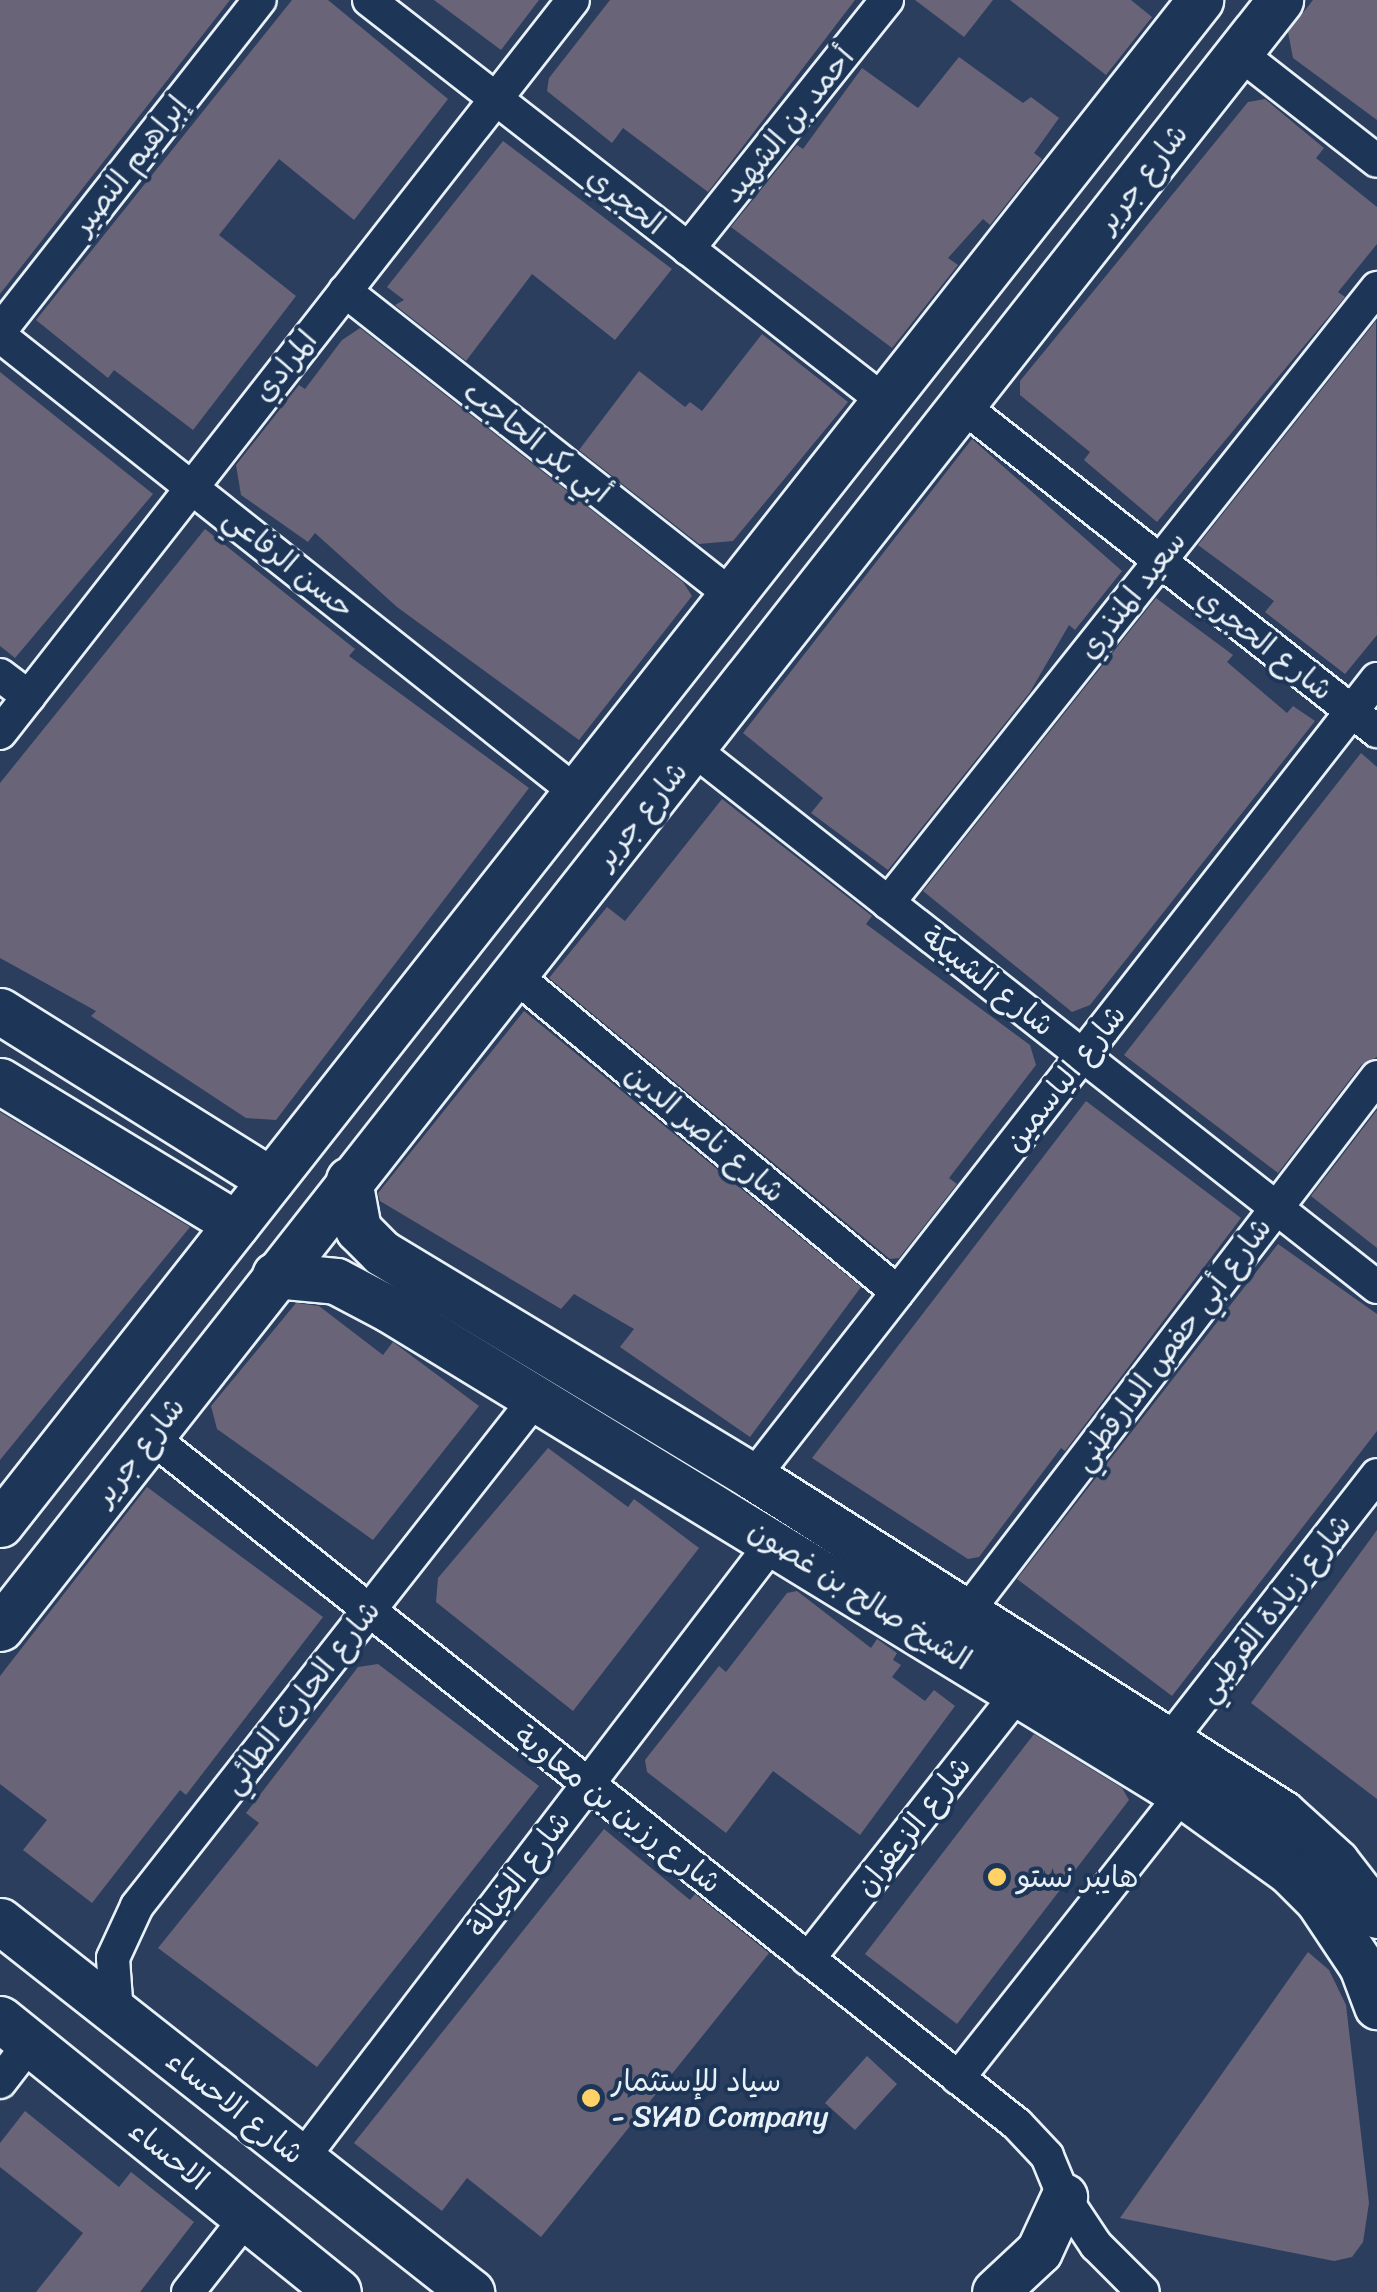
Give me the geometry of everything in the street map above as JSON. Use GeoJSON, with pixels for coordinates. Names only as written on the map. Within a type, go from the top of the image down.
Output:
{"type":"FeatureCollection","features":[{"type":"Feature","properties":{"kind":"main road","name":"شارع جرير"},"geometry":{"type":"LineString","coordinates":[[0,1628],[348,1180],[964,408],[1280,0]]}},
{"type":"Feature","properties":{"kind":"main road"},"geometry":{"type":"LineString","coordinates":[[0,1524],[884,401],[1190,4]]}},
{"type":"Feature","properties":{"kind":"main road"},"geometry":{"type":"LineString","coordinates":[[0,1011],[270,1180]]}},
{"type":"Feature","properties":{"kind":"main road"},"geometry":{"type":"LineString","coordinates":[[0,1081],[236,1224]]}},
{"type":"Feature","properties":{"kind":"main road","name":"الشيخ صالح بن غصون"},"geometry":{"type":"LineString","coordinates":[[348,1180],[358,1229],[390,1258],[428,1307],[536,1398],[1182,1794],[1318,1900],[1342,1932],[1377,2006]]}},
{"type":"Feature","properties":{"kind":"main road"},"geometry":{"type":"LineString","coordinates":[[366,1296],[388,1296],[397,1287],[390,1258]]}},
{"type":"Feature","properties":{"kind":"main road","name":"الشيخ صالح بن غصون"},"geometry":{"type":"LineString","coordinates":[[275,1275],[316,1276],[366,1296],[428,1307],[753,1478],[1282,1813],[1371,1891]]}},
{"type":"Feature","properties":{"kind":"main road","name":"شارع الاحساء"},"geometry":{"type":"LineString","coordinates":[[0,1921],[470,2292]]}},
{"type":"Feature","properties":{"kind":"main road","name":"الاحساء"},"geometry":{"type":"LineString","coordinates":[[15,2031],[338,2292]]}},
{"type":"Feature","properties":{"kind":"main road"},"geometry":{"type":"LineString","coordinates":[[995,2292],[1039,2251],[1064,2197]]}},
{"type":"Feature","properties":{"kind":"street","name":"إبراهيم النصير"},"geometry":{"type":"LineString","coordinates":[[0,334],[260,0]]}},
{"type":"Feature","properties":{"kind":"street","name":"الحجري"},"geometry":{"type":"LineString","coordinates":[[369,0],[884,401]]}},
{"type":"Feature","properties":{"kind":"street","name":"المرادي"},"geometry":{"type":"LineString","coordinates":[[0,734],[190,485],[574,0]]}},
{"type":"Feature","properties":{"kind":"street","name":"أحمد بن الشهيد"},"geometry":{"type":"LineString","coordinates":[[688,250],[887,0]]}},
{"type":"Feature","properties":{"kind":"street"},"geometry":{"type":"LineString","coordinates":[[1238,53],[1377,161]]}},
{"type":"Feature","properties":{"kind":"street","name":"سعيد المنذري"},"geometry":{"type":"LineString","coordinates":[[888,903],[1377,288]]}},
{"type":"Feature","properties":{"kind":"street","name":"أبي بكر الحاجب"},"geometry":{"type":"LineString","coordinates":[[345,290],[730,594]]}},
{"type":"Feature","properties":{"kind":"street","name":"حسن الرفاعي"},"geometry":{"type":"LineString","coordinates":[[0,334],[576,792]]}},
{"type":"Feature","properties":{"kind":"street","name":"شارع الحجري"},"geometry":{"type":"LineString","coordinates":[[964,408],[1364,721]]}},
{"type":"Feature","properties":{"kind":"street"},"geometry":{"type":"LineString","coordinates":[[0,675],[28,697]]}},
{"type":"Feature","properties":{"kind":"street","name":"شارع الياسمين"},"geometry":{"type":"LineString","coordinates":[[753,1478],[1083,1056],[1364,721],[1377,680]]}},
{"type":"Feature","properties":{"kind":"street","name":"شارع الشبيكة"},"geometry":{"type":"LineString","coordinates":[[692,750],[1377,1286]]}},
{"type":"Feature","properties":{"kind":"street","name":"شارع ناصر الدين"},"geometry":{"type":"LineString","coordinates":[[513,974],[898,1292]]}},
{"type":"Feature","properties":{"kind":"street","name":"شارع أبي حفص الدارقطني"},"geometry":{"type":"LineString","coordinates":[[966,1612],[1377,1077]]}},
{"type":"Feature","properties":{"kind":"street","name":"شارع الحارث الطائي"},"geometry":{"type":"LineString","coordinates":[[117,2014],[113,1958],[137,1906],[536,1398]]}},
{"type":"Feature","properties":{"kind":"street","name":"شارع رزين بن معاوية"},"geometry":{"type":"LineString","coordinates":[[150,1438],[1033,2138],[1064,2197],[1096,2245],[1143,2292]]}},
{"type":"Feature","properties":{"kind":"street","name":"شارع زيادة القرطبي"},"geometry":{"type":"LineString","coordinates":[[1170,1740],[1377,1476]]}},
{"type":"Feature","properties":{"kind":"street","name":"شارع الخيالة"},"geometry":{"type":"LineString","coordinates":[[301,2160],[774,1541]]}},
{"type":"Feature","properties":{"kind":"street","name":"شارع الزعفران"},"geometry":{"type":"LineString","coordinates":[[808,1960],[1018,1692]]}},
{"type":"Feature","properties":{"kind":"street"},"geometry":{"type":"LineString","coordinates":[[958,2078],[1182,1794]]}},
{"type":"Feature","properties":{"kind":"street"},"geometry":{"type":"LineString","coordinates":[[0,2082],[15,2031]]}},
{"type":"Feature","properties":{"kind":"street"},"geometry":{"type":"LineString","coordinates":[[188,2292],[246,2218]]}},
{"type":"Feature","properties":{"kind":"building"},"geometry":{"type":"Polygon","coordinates":[[[0,0],[230,0],[0,294],[0,0]]]}},
{"type":"Feature","properties":{"kind":"building"},"geometry":{"type":"Polygon","coordinates":[[[292,0],[328,0],[448,99],[354,220],[279,159],[219,235],[296,296],[193,430],[114,370],[108,378],[36,320],[292,0]]]}},
{"type":"Feature","properties":{"kind":"building"},"geometry":{"type":"Polygon","coordinates":[[[434,0],[539,0],[501,50],[434,0]]]}},
{"type":"Feature","properties":{"kind":"building"},"geometry":{"type":"Polygon","coordinates":[[[610,0],[855,0],[708,192],[623,128],[612,143],[547,91],[549,78],[610,0]]]}},
{"type":"Feature","properties":{"kind":"building"},"geometry":{"type":"Polygon","coordinates":[[[915,0],[993,0],[964,37],[915,0]]]}},
{"type":"Feature","properties":{"kind":"building"},"geometry":{"type":"Polygon","coordinates":[[[1010,0],[1131,0],[1152,17],[1106,75],[1010,0]]]}},
{"type":"Feature","properties":{"kind":"building"},"geometry":{"type":"Polygon","coordinates":[[[1313,0],[1377,0],[1377,120],[1293,58],[1288,32],[1313,0]]]}},
{"type":"Feature","properties":{"kind":"building"},"geometry":{"type":"Polygon","coordinates":[[[959,57],[1023,103],[1031,97],[1059,118],[1034,153],[1042,159],[990,225],[983,219],[948,258],[958,265],[892,348],[731,227],[797,145],[803,149],[862,68],[918,108],[959,57]]]}},
{"type":"Feature","properties":{"kind":"building"},"geometry":{"type":"Polygon","coordinates":[[[1265,99],[1324,148],[1316,158],[1377,207],[1377,244],[1338,292],[1345,297],[1157,522],[1084,460],[1090,452],[1020,395],[1020,381],[1248,102],[1265,99]]]}},
{"type":"Feature","properties":{"kind":"building"},"geometry":{"type":"Polygon","coordinates":[[[503,141],[672,269],[615,340],[532,274],[466,361],[395,305],[404,300],[387,287],[503,141]]]}},
{"type":"Feature","properties":{"kind":"building"},"geometry":{"type":"Polygon","coordinates":[[[1376,321],[1377,635],[1345,674],[1265,612],[1274,601],[1198,545],[1376,321]]]}},
{"type":"Feature","properties":{"kind":"building"},"geometry":{"type":"Polygon","coordinates":[[[360,328],[683,582],[692,596],[579,740],[397,607],[315,533],[308,542],[241,495],[236,465],[299,385],[305,389],[342,340],[360,328]]]}},
{"type":"Feature","properties":{"kind":"building"},"geometry":{"type":"Polygon","coordinates":[[[762,334],[848,402],[733,541],[699,544],[579,450],[639,371],[685,407],[690,402],[702,411],[762,334]]]}},
{"type":"Feature","properties":{"kind":"building"},"geometry":{"type":"Polygon","coordinates":[[[0,372],[153,494],[15,658],[0,646],[0,372]]]}},
{"type":"Feature","properties":{"kind":"building"},"geometry":{"type":"Polygon","coordinates":[[[972,439],[1122,571],[1075,630],[1069,625],[1030,692],[888,870],[811,813],[823,798],[743,733],[972,439]]]}},
{"type":"Feature","properties":{"kind":"building"},"geometry":{"type":"Polygon","coordinates":[[[205,529],[355,649],[349,656],[529,788],[276,1120],[246,1118],[91,1016],[96,1011],[0,958],[0,783],[205,529]]]}},
{"type":"Feature","properties":{"kind":"building"},"geometry":{"type":"Polygon","coordinates":[[[1156,598],[1233,655],[1227,662],[1287,713],[1293,706],[1315,721],[1090,1005],[1072,1012],[923,891],[1156,598]]]}},
{"type":"Feature","properties":{"kind":"building"},"geometry":{"type":"Polygon","coordinates":[[[1361,753],[1377,767],[1377,1057],[1361,1065],[1278,1173],[1124,1055],[1361,753]]]}},
{"type":"Feature","properties":{"kind":"building"},"geometry":{"type":"Polygon","coordinates":[[[722,799],[872,916],[866,924],[1030,1045],[1036,1065],[949,1178],[957,1184],[899,1258],[890,1259],[549,978],[607,907],[625,921],[722,799]]]}},
{"type":"Feature","properties":{"kind":"building"},"geometry":{"type":"Polygon","coordinates":[[[524,1011],[861,1287],[750,1437],[620,1347],[634,1329],[574,1294],[561,1309],[380,1201],[378,1193],[524,1011]]]}},
{"type":"Feature","properties":{"kind":"building"},"geometry":{"type":"Polygon","coordinates":[[[1086,1101],[1241,1218],[1065,1451],[1061,1448],[979,1557],[968,1559],[812,1458],[1086,1101]]]}},
{"type":"Feature","properties":{"kind":"building"},"geometry":{"type":"Polygon","coordinates":[[[1377,1110],[1377,1248],[1311,1196],[1377,1110]]]}},
{"type":"Feature","properties":{"kind":"building"},"geometry":{"type":"Polygon","coordinates":[[[0,1112],[190,1227],[0,1460],[0,1112]]]}},
{"type":"Feature","properties":{"kind":"building"},"geometry":{"type":"Polygon","coordinates":[[[1278,1244],[1377,1314],[1377,1431],[1172,1696],[1017,1579],[1278,1244]]]}},
{"type":"Feature","properties":{"kind":"building"},"geometry":{"type":"Polygon","coordinates":[[[296,1303],[319,1306],[383,1355],[393,1342],[479,1406],[373,1540],[217,1429],[211,1406],[296,1303]]]}},
{"type":"Feature","properties":{"kind":"building"},"geometry":{"type":"Polygon","coordinates":[[[548,1448],[628,1507],[634,1499],[699,1548],[573,1711],[436,1602],[438,1578],[548,1448]]]}},
{"type":"Feature","properties":{"kind":"building"},"geometry":{"type":"Polygon","coordinates":[[[147,1487],[323,1617],[186,1795],[180,1790],[92,1903],[23,1850],[47,1820],[0,1784],[0,1676],[147,1487]]]}},
{"type":"Feature","properties":{"kind":"building"},"geometry":{"type":"Polygon","coordinates":[[[1377,1530],[1377,1799],[1251,1703],[1377,1530]]]}},
{"type":"Feature","properties":{"kind":"building"},"geometry":{"type":"Polygon","coordinates":[[[797,1591],[871,1648],[877,1639],[897,1653],[893,1660],[901,1665],[892,1677],[925,1701],[934,1690],[955,1706],[860,1835],[773,1771],[726,1833],[647,1772],[645,1760],[719,1666],[726,1672],[787,1593],[797,1591]]]}},
{"type":"Feature","properties":{"kind":"building"},"geometry":{"type":"Polygon","coordinates":[[[378,1664],[539,1786],[317,2067],[158,1948],[259,1823],[246,1813],[358,1667],[378,1664]]]}},
{"type":"Feature","properties":{"kind":"building","name":"هايبر نستو"},"geometry":{"type":"Polygon","coordinates":[[[1034,1734],[1122,1788],[1129,1800],[957,2024],[865,1954],[1034,1734]]]}},
{"type":"Feature","properties":{"kind":"building"},"geometry":{"type":"Polygon","coordinates":[[[604,1829],[690,1900],[695,1894],[769,1953],[541,2237],[467,2178],[442,2211],[354,2143],[604,1829]]]}},
{"type":"Feature","properties":{"kind":"building"},"geometry":{"type":"Polygon","coordinates":[[[1308,1952],[1329,1970],[1346,2005],[1369,2203],[1363,2242],[1352,2257],[1334,2261],[1120,2218],[1308,1952]]]}},
{"type":"Feature","properties":{"kind":"building"},"geometry":{"type":"Polygon","coordinates":[[[867,2056],[897,2084],[855,2130],[825,2103],[867,2056]]]}},
{"type":"Feature","properties":{"kind":"building"},"geometry":{"type":"Polygon","coordinates":[[[25,2111],[119,2187],[131,2172],[194,2222],[140,2292],[36,2292],[83,2233],[0,2167],[0,2143],[25,2111]]]}},
{"type":"Feature","properties":{"kind":"place","name":"هايبر نستو"},"geometry":{"type":"Point","coordinates":[997,1877]}},
{"type":"Feature","properties":{"kind":"place","name":"سياد للإستثمار - SYAD Company"},"geometry":{"type":"Point","coordinates":[591,2098]}}]}
